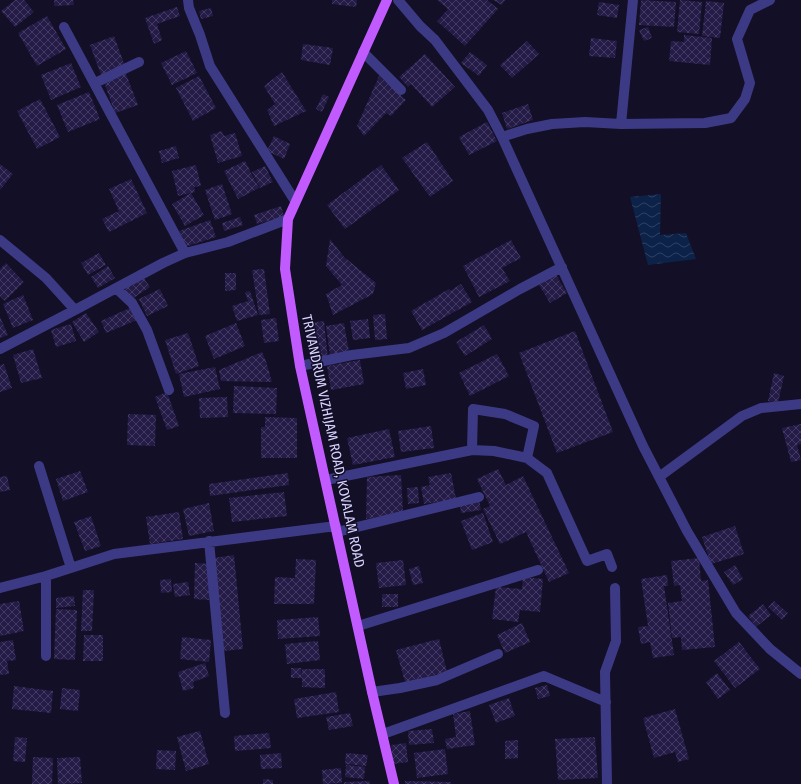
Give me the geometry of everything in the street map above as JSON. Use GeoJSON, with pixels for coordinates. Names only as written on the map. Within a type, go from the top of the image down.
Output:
{"type":"FeatureCollection","features":[{"type":"Feature","properties":{"kind":"main road","name":"TRIVANDRUM VIZHIJAM ROAD, KOVALAM ROAD"},"geometry":{"type":"LineString","coordinates":[[388,0],[288,219],[285,269],[300,366],[372,692],[394,784]]}},
{"type":"Feature","properties":{"kind":"street"},"geometry":{"type":"LineString","coordinates":[[188,0],[189,8],[210,66],[295,202]]}},
{"type":"Feature","properties":{"kind":"street"},"geometry":{"type":"LineString","coordinates":[[398,0],[420,26],[435,40],[488,110],[562,267],[643,446],[687,531],[736,612],[770,649],[801,674]]}},
{"type":"Feature","properties":{"kind":"street"},"geometry":{"type":"LineString","coordinates":[[622,124],[633,0]]}},
{"type":"Feature","properties":{"kind":"street"},"geometry":{"type":"LineString","coordinates":[[502,138],[527,129],[552,124],[585,122],[622,124],[705,123],[731,118],[745,98],[750,83],[737,39],[750,10],[770,0]]}},
{"type":"Feature","properties":{"kind":"street"},"geometry":{"type":"LineString","coordinates":[[64,27],[185,253]]}},
{"type":"Feature","properties":{"kind":"street"},"geometry":{"type":"LineString","coordinates":[[363,52],[400,90]]}},
{"type":"Feature","properties":{"kind":"street"},"geometry":{"type":"LineString","coordinates":[[95,84],[139,62]]}},
{"type":"Feature","properties":{"kind":"street"},"geometry":{"type":"LineString","coordinates":[[0,349],[163,263],[185,253],[228,242],[288,219]]}},
{"type":"Feature","properties":{"kind":"street"},"geometry":{"type":"LineString","coordinates":[[0,240],[46,278],[75,310]]}},
{"type":"Feature","properties":{"kind":"street"},"geometry":{"type":"LineString","coordinates":[[300,366],[352,355],[409,348],[444,333],[520,289],[562,267]]}},
{"type":"Feature","properties":{"kind":"street"},"geometry":{"type":"LineString","coordinates":[[116,288],[132,303],[143,323],[169,390]]}},
{"type":"Feature","properties":{"kind":"street"},"geometry":{"type":"LineString","coordinates":[[659,477],[742,416],[761,408],[801,404]]}},
{"type":"Feature","properties":{"kind":"street"},"geometry":{"type":"LineString","coordinates":[[472,450],[473,409],[505,414],[534,426],[527,458]]}},
{"type":"Feature","properties":{"kind":"street"},"geometry":{"type":"LineString","coordinates":[[326,480],[472,450],[494,451],[527,458],[547,473],[587,560],[607,554],[612,567]]}},
{"type":"Feature","properties":{"kind":"street"},"geometry":{"type":"LineString","coordinates":[[39,466],[71,568]]}},
{"type":"Feature","properties":{"kind":"street"},"geometry":{"type":"LineString","coordinates":[[0,588],[46,576],[114,554],[209,541],[336,529],[479,497]]}},
{"type":"Feature","properties":{"kind":"street"},"geometry":{"type":"LineString","coordinates":[[209,541],[225,713]]}},
{"type":"Feature","properties":{"kind":"street"},"geometry":{"type":"LineString","coordinates":[[358,626],[538,570]]}},
{"type":"Feature","properties":{"kind":"street"},"geometry":{"type":"LineString","coordinates":[[46,576],[46,656]]}},
{"type":"Feature","properties":{"kind":"street"},"geometry":{"type":"LineString","coordinates":[[607,784],[605,672],[616,641],[615,588]]}},
{"type":"Feature","properties":{"kind":"street"},"geometry":{"type":"LineString","coordinates":[[372,692],[437,680],[498,654]]}},
{"type":"Feature","properties":{"kind":"street"},"geometry":{"type":"LineString","coordinates":[[383,734],[544,676],[606,702]]}},
{"type":"Feature","properties":{"kind":"water"},"geometry":{"type":"Polygon","coordinates":[[[661,194],[660,235],[686,233],[696,259],[648,265],[630,197],[661,194]]]}},
{"type":"Feature","properties":{"kind":"building"},"geometry":{"type":"Polygon","coordinates":[[[15,0],[24,0],[34,12],[15,27],[1,11],[15,0]]]}},
{"type":"Feature","properties":{"kind":"building"},"geometry":{"type":"Polygon","coordinates":[[[54,0],[73,0],[74,5],[54,6],[54,0]]]}},
{"type":"Feature","properties":{"kind":"building"},"geometry":{"type":"Polygon","coordinates":[[[332,0],[357,0],[356,7],[332,4],[332,0]]]}},
{"type":"Feature","properties":{"kind":"building"},"geometry":{"type":"Polygon","coordinates":[[[437,0],[487,0],[498,9],[465,46],[437,21],[448,9],[437,0]]]}},
{"type":"Feature","properties":{"kind":"building"},"geometry":{"type":"Polygon","coordinates":[[[493,0],[505,0],[502,5],[493,0]]]}},
{"type":"Feature","properties":{"kind":"building"},"geometry":{"type":"Polygon","coordinates":[[[641,0],[676,2],[674,27],[639,25],[641,0]]]}},
{"type":"Feature","properties":{"kind":"building"},"geometry":{"type":"Polygon","coordinates":[[[680,0],[702,2],[699,34],[677,32],[680,0]]]}},
{"type":"Feature","properties":{"kind":"building"},"geometry":{"type":"Polygon","coordinates":[[[706,1],[724,3],[720,38],[702,36],[706,1]]]}},
{"type":"Feature","properties":{"kind":"building"},"geometry":{"type":"Polygon","coordinates":[[[599,2],[619,5],[617,18],[597,15],[599,2]]]}},
{"type":"Feature","properties":{"kind":"building"},"geometry":{"type":"Polygon","coordinates":[[[177,7],[180,16],[157,24],[162,40],[154,44],[145,18],[177,7]]]}},
{"type":"Feature","properties":{"kind":"building"},"geometry":{"type":"Polygon","coordinates":[[[211,8],[213,16],[201,19],[199,11],[211,8]]]}},
{"type":"Feature","properties":{"kind":"building"},"geometry":{"type":"Polygon","coordinates":[[[47,16],[66,49],[37,66],[18,33],[47,16]]]}},
{"type":"Feature","properties":{"kind":"building"},"geometry":{"type":"Polygon","coordinates":[[[648,27],[652,38],[644,41],[639,30],[648,27]]]}},
{"type":"Feature","properties":{"kind":"building"},"geometry":{"type":"Polygon","coordinates":[[[684,35],[712,38],[710,65],[669,61],[671,41],[684,42],[684,35]]]}},
{"type":"Feature","properties":{"kind":"building"},"geometry":{"type":"Polygon","coordinates":[[[114,36],[125,66],[101,75],[90,45],[114,36]]]}},
{"type":"Feature","properties":{"kind":"building"},"geometry":{"type":"Polygon","coordinates":[[[591,38],[617,41],[615,58],[589,56],[591,38]]]}},
{"type":"Feature","properties":{"kind":"building"},"geometry":{"type":"Polygon","coordinates":[[[527,41],[539,54],[512,78],[500,65],[527,41]]]}},
{"type":"Feature","properties":{"kind":"building"},"geometry":{"type":"Polygon","coordinates":[[[303,44],[333,48],[330,65],[301,60],[303,44]]]}},
{"type":"Feature","properties":{"kind":"building"},"geometry":{"type":"Polygon","coordinates":[[[186,51],[197,73],[172,85],[161,63],[186,51]]]}},
{"type":"Feature","properties":{"kind":"building"},"geometry":{"type":"Polygon","coordinates":[[[470,52],[487,65],[479,76],[461,63],[470,52]]]}},
{"type":"Feature","properties":{"kind":"building"},"geometry":{"type":"Polygon","coordinates":[[[425,54],[455,87],[432,107],[411,84],[408,87],[399,77],[425,54]]]}},
{"type":"Feature","properties":{"kind":"building"},"geometry":{"type":"Polygon","coordinates":[[[71,63],[81,87],[51,100],[41,75],[71,63]]]}},
{"type":"Feature","properties":{"kind":"building"},"geometry":{"type":"Polygon","coordinates":[[[282,72],[306,111],[274,126],[267,110],[275,104],[264,86],[282,72]]]}},
{"type":"Feature","properties":{"kind":"building"},"geometry":{"type":"Polygon","coordinates":[[[126,74],[138,105],[115,113],[104,82],[126,74]]]}},
{"type":"Feature","properties":{"kind":"building"},"geometry":{"type":"Polygon","coordinates":[[[199,76],[216,108],[193,121],[176,88],[199,76]]]}},
{"type":"Feature","properties":{"kind":"building"},"geometry":{"type":"Polygon","coordinates":[[[379,76],[406,100],[391,116],[386,113],[364,136],[357,126],[379,76]]]}},
{"type":"Feature","properties":{"kind":"building"},"geometry":{"type":"Polygon","coordinates":[[[89,92],[100,119],[68,132],[57,105],[89,92]]]}},
{"type":"Feature","properties":{"kind":"building"},"geometry":{"type":"Polygon","coordinates":[[[323,94],[329,97],[322,112],[316,109],[323,94]]]}},
{"type":"Feature","properties":{"kind":"building"},"geometry":{"type":"Polygon","coordinates":[[[40,99],[60,137],[37,149],[17,111],[40,99]]]}},
{"type":"Feature","properties":{"kind":"building"},"geometry":{"type":"Polygon","coordinates":[[[528,104],[533,120],[507,129],[502,113],[528,104]]]}},
{"type":"Feature","properties":{"kind":"building"},"geometry":{"type":"Polygon","coordinates":[[[487,122],[497,141],[469,155],[459,137],[487,122]]]}},
{"type":"Feature","properties":{"kind":"building"},"geometry":{"type":"Polygon","coordinates":[[[222,131],[224,136],[235,133],[242,156],[218,163],[210,135],[222,131]]]}},
{"type":"Feature","properties":{"kind":"building"},"geometry":{"type":"Polygon","coordinates":[[[274,136],[290,144],[284,159],[267,151],[274,136]]]}},
{"type":"Feature","properties":{"kind":"building"},"geometry":{"type":"Polygon","coordinates":[[[427,142],[453,181],[430,197],[402,158],[427,142]]]}},
{"type":"Feature","properties":{"kind":"building"},"geometry":{"type":"Polygon","coordinates":[[[176,146],[179,158],[162,163],[159,151],[176,146]]]}},
{"type":"Feature","properties":{"kind":"building"},"geometry":{"type":"Polygon","coordinates":[[[245,161],[259,188],[238,199],[224,171],[245,161]]]}},
{"type":"Feature","properties":{"kind":"building"},"geometry":{"type":"Polygon","coordinates":[[[0,164],[13,174],[0,190],[0,164]]]}},
{"type":"Feature","properties":{"kind":"building"},"geometry":{"type":"Polygon","coordinates":[[[196,165],[201,186],[194,187],[195,192],[178,196],[172,171],[196,165]]]}},
{"type":"Feature","properties":{"kind":"building"},"geometry":{"type":"Polygon","coordinates":[[[381,165],[399,190],[345,229],[327,205],[381,165]]]}},
{"type":"Feature","properties":{"kind":"building"},"geometry":{"type":"Polygon","coordinates":[[[265,166],[273,182],[260,188],[252,172],[265,166]]]}},
{"type":"Feature","properties":{"kind":"building"},"geometry":{"type":"Polygon","coordinates":[[[131,179],[147,213],[109,232],[102,219],[119,211],[109,189],[131,179]]]}},
{"type":"Feature","properties":{"kind":"building"},"geometry":{"type":"Polygon","coordinates":[[[222,184],[232,214],[215,220],[205,190],[222,184]]]}},
{"type":"Feature","properties":{"kind":"building"},"geometry":{"type":"Polygon","coordinates":[[[191,193],[204,215],[185,226],[172,204],[191,193]]]}},
{"type":"Feature","properties":{"kind":"building"},"geometry":{"type":"Polygon","coordinates":[[[281,206],[284,216],[257,224],[254,215],[281,206]]]}},
{"type":"Feature","properties":{"kind":"building"},"geometry":{"type":"Polygon","coordinates":[[[240,217],[243,225],[224,231],[222,223],[240,217]]]}},
{"type":"Feature","properties":{"kind":"building"},"geometry":{"type":"Polygon","coordinates":[[[210,220],[216,237],[185,247],[179,231],[210,220]]]}},
{"type":"Feature","properties":{"kind":"building"},"geometry":{"type":"Polygon","coordinates":[[[330,239],[344,257],[376,283],[373,294],[333,315],[326,294],[342,285],[326,266],[330,239]]]}},
{"type":"Feature","properties":{"kind":"building"},"geometry":{"type":"Polygon","coordinates":[[[511,240],[521,258],[502,268],[510,281],[479,297],[463,266],[511,240]]]}},
{"type":"Feature","properties":{"kind":"building"},"geometry":{"type":"Polygon","coordinates":[[[99,253],[106,265],[88,275],[81,263],[99,253]]]}},
{"type":"Feature","properties":{"kind":"building"},"geometry":{"type":"Polygon","coordinates":[[[6,263],[24,282],[5,301],[0,296],[0,269],[6,263]]]}},
{"type":"Feature","properties":{"kind":"building"},"geometry":{"type":"Polygon","coordinates":[[[108,266],[115,278],[98,288],[91,277],[108,266]]]}},
{"type":"Feature","properties":{"kind":"building"},"geometry":{"type":"Polygon","coordinates":[[[264,269],[270,314],[259,315],[252,270],[264,269]]]}},
{"type":"Feature","properties":{"kind":"building"},"geometry":{"type":"Polygon","coordinates":[[[225,273],[236,273],[236,290],[225,291],[225,273]]]}},
{"type":"Feature","properties":{"kind":"building"},"geometry":{"type":"Polygon","coordinates":[[[556,275],[567,293],[550,303],[539,285],[556,275]]]}},
{"type":"Feature","properties":{"kind":"building"},"geometry":{"type":"Polygon","coordinates":[[[143,277],[150,287],[132,299],[125,289],[143,277]]]}},
{"type":"Feature","properties":{"kind":"building"},"geometry":{"type":"Polygon","coordinates":[[[461,284],[472,302],[422,330],[411,311],[449,289],[450,291],[461,284]]]}},
{"type":"Feature","properties":{"kind":"building"},"geometry":{"type":"Polygon","coordinates":[[[160,289],[168,306],[147,316],[139,299],[160,289]]]}},
{"type":"Feature","properties":{"kind":"building"},"geometry":{"type":"Polygon","coordinates":[[[250,291],[258,315],[237,321],[232,306],[248,301],[245,292],[250,291]]]}},
{"type":"Feature","properties":{"kind":"building"},"geometry":{"type":"Polygon","coordinates":[[[23,295],[33,320],[13,328],[3,304],[23,295]]]}},
{"type":"Feature","properties":{"kind":"building"},"geometry":{"type":"Polygon","coordinates":[[[132,307],[137,320],[106,333],[101,321],[132,307]]]}},
{"type":"Feature","properties":{"kind":"building"},"geometry":{"type":"Polygon","coordinates":[[[86,313],[99,332],[84,342],[72,322],[86,313]]]}},
{"type":"Feature","properties":{"kind":"building"},"geometry":{"type":"Polygon","coordinates":[[[385,314],[387,339],[375,340],[373,315],[385,314]]]}},
{"type":"Feature","properties":{"kind":"building"},"geometry":{"type":"Polygon","coordinates":[[[0,317],[8,335],[0,338],[0,317]]]}},
{"type":"Feature","properties":{"kind":"building"},"geometry":{"type":"Polygon","coordinates":[[[276,318],[279,341],[264,343],[261,320],[276,318]]]}},
{"type":"Feature","properties":{"kind":"building"},"geometry":{"type":"Polygon","coordinates":[[[368,319],[370,338],[353,340],[350,321],[368,319]]]}},
{"type":"Feature","properties":{"kind":"building"},"geometry":{"type":"Polygon","coordinates":[[[324,321],[328,359],[314,361],[310,323],[324,321]]]}},
{"type":"Feature","properties":{"kind":"building"},"geometry":{"type":"Polygon","coordinates":[[[236,323],[245,346],[214,359],[205,336],[236,323]]]}},
{"type":"Feature","properties":{"kind":"building"},"geometry":{"type":"Polygon","coordinates":[[[344,323],[349,352],[330,355],[326,326],[344,323]]]}},
{"type":"Feature","properties":{"kind":"building"},"geometry":{"type":"Polygon","coordinates":[[[71,324],[76,341],[56,347],[51,330],[71,324]]]}},
{"type":"Feature","properties":{"kind":"building"},"geometry":{"type":"Polygon","coordinates":[[[484,325],[492,339],[465,356],[456,342],[484,325]]]}},
{"type":"Feature","properties":{"kind":"building"},"geometry":{"type":"Polygon","coordinates":[[[575,331],[613,432],[557,453],[519,353],[575,331]]]}},
{"type":"Feature","properties":{"kind":"building"},"geometry":{"type":"Polygon","coordinates":[[[188,333],[199,366],[176,374],[165,340],[188,333]]]}},
{"type":"Feature","properties":{"kind":"building"},"geometry":{"type":"Polygon","coordinates":[[[33,349],[42,378],[21,383],[13,355],[33,349]]]}},
{"type":"Feature","properties":{"kind":"building"},"geometry":{"type":"Polygon","coordinates":[[[262,352],[272,382],[221,381],[219,370],[262,352]]]}},
{"type":"Feature","properties":{"kind":"building"},"geometry":{"type":"Polygon","coordinates":[[[497,354],[509,376],[470,396],[459,373],[497,354]]]}},
{"type":"Feature","properties":{"kind":"building"},"geometry":{"type":"Polygon","coordinates":[[[360,360],[364,384],[331,390],[327,366],[360,360]]]}},
{"type":"Feature","properties":{"kind":"building"},"geometry":{"type":"Polygon","coordinates":[[[4,364],[12,388],[0,392],[0,365],[4,364]]]}},
{"type":"Feature","properties":{"kind":"building"},"geometry":{"type":"Polygon","coordinates":[[[215,367],[220,389],[184,397],[179,374],[215,367]]]}},
{"type":"Feature","properties":{"kind":"building"},"geometry":{"type":"Polygon","coordinates":[[[423,369],[426,385],[406,389],[403,373],[423,369]]]}},
{"type":"Feature","properties":{"kind":"building"},"geometry":{"type":"Polygon","coordinates":[[[774,373],[784,376],[778,403],[768,401],[774,373]]]}},
{"type":"Feature","properties":{"kind":"building"},"geometry":{"type":"Polygon","coordinates":[[[234,386],[277,388],[276,414],[233,413],[234,386]]]}},
{"type":"Feature","properties":{"kind":"building"},"geometry":{"type":"Polygon","coordinates":[[[167,392],[179,426],[167,430],[155,397],[167,392]]]}},
{"type":"Feature","properties":{"kind":"building"},"geometry":{"type":"Polygon","coordinates":[[[227,397],[228,417],[200,418],[199,398],[227,397]]]}},
{"type":"Feature","properties":{"kind":"building"},"geometry":{"type":"Polygon","coordinates":[[[128,414],[156,415],[155,446],[127,445],[128,414]]]}},
{"type":"Feature","properties":{"kind":"building"},"geometry":{"type":"Polygon","coordinates":[[[265,417],[297,418],[297,458],[261,458],[261,427],[265,427],[265,417]]]}},
{"type":"Feature","properties":{"kind":"building"},"geometry":{"type":"Polygon","coordinates":[[[801,424],[801,444],[797,445],[801,460],[791,462],[782,428],[801,424]]]}},
{"type":"Feature","properties":{"kind":"building"},"geometry":{"type":"Polygon","coordinates":[[[431,426],[434,448],[401,452],[398,431],[431,426]]]}},
{"type":"Feature","properties":{"kind":"building"},"geometry":{"type":"Polygon","coordinates":[[[389,429],[395,457],[353,465],[347,438],[389,429]]]}},
{"type":"Feature","properties":{"kind":"building"},"geometry":{"type":"Polygon","coordinates":[[[498,469],[506,485],[523,476],[569,573],[549,582],[526,532],[500,544],[483,509],[490,506],[477,479],[498,469]]]}},
{"type":"Feature","properties":{"kind":"building"},"geometry":{"type":"Polygon","coordinates":[[[80,471],[88,492],[63,501],[56,479],[80,471]]]}},
{"type":"Feature","properties":{"kind":"building"},"geometry":{"type":"Polygon","coordinates":[[[288,473],[289,485],[210,496],[209,484],[288,473]]]}},
{"type":"Feature","properties":{"kind":"building"},"geometry":{"type":"Polygon","coordinates":[[[451,473],[456,499],[424,504],[421,487],[430,485],[428,477],[451,473]]]}},
{"type":"Feature","properties":{"kind":"building"},"geometry":{"type":"Polygon","coordinates":[[[401,475],[403,512],[366,519],[367,477],[401,475]]]}},
{"type":"Feature","properties":{"kind":"building"},"geometry":{"type":"Polygon","coordinates":[[[7,476],[10,490],[0,492],[0,477],[7,476]]]}},
{"type":"Feature","properties":{"kind":"building"},"geometry":{"type":"Polygon","coordinates":[[[418,487],[419,503],[408,504],[407,488],[418,487]]]}},
{"type":"Feature","properties":{"kind":"building"},"geometry":{"type":"Polygon","coordinates":[[[284,492],[287,516],[232,522],[229,498],[284,492]]]}},
{"type":"Feature","properties":{"kind":"building"},"geometry":{"type":"Polygon","coordinates":[[[479,500],[481,510],[461,513],[460,503],[479,500]]]}},
{"type":"Feature","properties":{"kind":"building"},"geometry":{"type":"Polygon","coordinates":[[[209,503],[214,531],[189,536],[183,509],[209,503]]]}},
{"type":"Feature","properties":{"kind":"building"},"geometry":{"type":"Polygon","coordinates":[[[179,512],[183,539],[150,544],[146,517],[179,512]]]}},
{"type":"Feature","properties":{"kind":"building"},"geometry":{"type":"Polygon","coordinates":[[[483,513],[493,542],[472,550],[461,521],[483,513]]]}},
{"type":"Feature","properties":{"kind":"building"},"geometry":{"type":"Polygon","coordinates":[[[91,516],[101,546],[85,551],[74,522],[91,516]]]}},
{"type":"Feature","properties":{"kind":"building"},"geometry":{"type":"Polygon","coordinates":[[[735,526],[744,554],[711,564],[702,537],[735,526]]]}},
{"type":"Feature","properties":{"kind":"building"},"geometry":{"type":"Polygon","coordinates":[[[234,555],[243,649],[223,651],[213,558],[234,555]]]}},
{"type":"Feature","properties":{"kind":"building"},"geometry":{"type":"Polygon","coordinates":[[[699,558],[701,581],[708,580],[715,647],[682,650],[681,637],[672,638],[668,603],[682,601],[680,585],[674,586],[671,561],[699,558]]]}},
{"type":"Feature","properties":{"kind":"building"},"geometry":{"type":"Polygon","coordinates":[[[296,559],[316,560],[314,604],[274,604],[275,577],[295,578],[296,559]]]}},
{"type":"Feature","properties":{"kind":"building"},"geometry":{"type":"Polygon","coordinates":[[[403,560],[406,585],[379,588],[376,563],[403,560]]]}},
{"type":"Feature","properties":{"kind":"building"},"geometry":{"type":"Polygon","coordinates":[[[195,563],[210,564],[209,600],[194,599],[195,563]]]}},
{"type":"Feature","properties":{"kind":"building"},"geometry":{"type":"Polygon","coordinates":[[[735,565],[743,579],[733,585],[724,572],[735,565]]]}},
{"type":"Feature","properties":{"kind":"building"},"geometry":{"type":"Polygon","coordinates":[[[419,566],[423,583],[413,585],[409,569],[419,566]]]}},
{"type":"Feature","properties":{"kind":"building"},"geometry":{"type":"Polygon","coordinates":[[[667,575],[668,586],[664,586],[674,655],[653,658],[650,642],[641,644],[638,627],[648,626],[641,579],[667,575]]]}},
{"type":"Feature","properties":{"kind":"building"},"geometry":{"type":"Polygon","coordinates":[[[523,577],[543,579],[540,612],[520,610],[518,622],[492,619],[496,587],[522,589],[523,577]]]}},
{"type":"Feature","properties":{"kind":"building"},"geometry":{"type":"Polygon","coordinates":[[[171,579],[172,592],[161,593],[160,580],[171,579]]]}},
{"type":"Feature","properties":{"kind":"building"},"geometry":{"type":"Polygon","coordinates":[[[188,582],[190,595],[175,597],[173,584],[188,582]]]}},
{"type":"Feature","properties":{"kind":"building"},"geometry":{"type":"Polygon","coordinates":[[[83,590],[94,590],[92,631],[81,631],[83,590]]]}},
{"type":"Feature","properties":{"kind":"building"},"geometry":{"type":"Polygon","coordinates":[[[382,594],[398,594],[398,607],[382,607],[382,594]]]}},
{"type":"Feature","properties":{"kind":"building"},"geometry":{"type":"Polygon","coordinates":[[[74,596],[75,606],[56,608],[56,598],[74,596]]]}},
{"type":"Feature","properties":{"kind":"building"},"geometry":{"type":"Polygon","coordinates":[[[19,601],[24,631],[0,636],[0,604],[19,601]]]}},
{"type":"Feature","properties":{"kind":"building"},"geometry":{"type":"Polygon","coordinates":[[[774,601],[788,613],[782,620],[768,607],[774,601]]]}},
{"type":"Feature","properties":{"kind":"building"},"geometry":{"type":"Polygon","coordinates":[[[763,604],[771,615],[756,627],[748,616],[763,604]]]}},
{"type":"Feature","properties":{"kind":"building"},"geometry":{"type":"Polygon","coordinates":[[[56,609],[77,610],[75,660],[54,659],[56,609]]]}},
{"type":"Feature","properties":{"kind":"building"},"geometry":{"type":"Polygon","coordinates":[[[318,617],[320,636],[278,639],[277,620],[318,617]]]}},
{"type":"Feature","properties":{"kind":"building"},"geometry":{"type":"Polygon","coordinates":[[[522,623],[530,642],[505,653],[497,635],[522,623]]]}},
{"type":"Feature","properties":{"kind":"building"},"geometry":{"type":"Polygon","coordinates":[[[84,635],[103,635],[103,661],[83,661],[84,635]]]}},
{"type":"Feature","properties":{"kind":"building"},"geometry":{"type":"Polygon","coordinates":[[[182,637],[211,640],[209,662],[180,659],[182,637]]]}},
{"type":"Feature","properties":{"kind":"building"},"geometry":{"type":"Polygon","coordinates":[[[439,639],[447,672],[405,682],[396,650],[439,639]]]}},
{"type":"Feature","properties":{"kind":"building"},"geometry":{"type":"Polygon","coordinates":[[[13,640],[16,660],[7,661],[9,674],[0,675],[0,642],[13,640]]]}},
{"type":"Feature","properties":{"kind":"building"},"geometry":{"type":"Polygon","coordinates":[[[318,641],[320,660],[287,664],[285,644],[318,641]]]}},
{"type":"Feature","properties":{"kind":"building"},"geometry":{"type":"Polygon","coordinates":[[[739,642],[760,669],[735,688],[714,661],[739,642]]]}},
{"type":"Feature","properties":{"kind":"building"},"geometry":{"type":"Polygon","coordinates":[[[205,663],[209,676],[193,682],[194,688],[183,691],[178,672],[205,663]]]}},
{"type":"Feature","properties":{"kind":"building"},"geometry":{"type":"Polygon","coordinates":[[[291,668],[301,668],[302,678],[291,678],[291,668]]]}},
{"type":"Feature","properties":{"kind":"building"},"geometry":{"type":"Polygon","coordinates":[[[302,669],[325,669],[325,688],[302,687],[302,669]]]}},
{"type":"Feature","properties":{"kind":"building"},"geometry":{"type":"Polygon","coordinates":[[[717,673],[730,690],[718,699],[706,682],[717,673]]]}},
{"type":"Feature","properties":{"kind":"building"},"geometry":{"type":"Polygon","coordinates":[[[547,685],[550,696],[538,699],[535,688],[547,685]]]}},
{"type":"Feature","properties":{"kind":"building"},"geometry":{"type":"Polygon","coordinates":[[[14,686],[53,691],[51,713],[12,709],[14,686]]]}},
{"type":"Feature","properties":{"kind":"building"},"geometry":{"type":"Polygon","coordinates":[[[62,688],[80,690],[78,711],[60,709],[62,688]]]}},
{"type":"Feature","properties":{"kind":"building"},"geometry":{"type":"Polygon","coordinates":[[[336,692],[339,712],[297,718],[294,699],[336,692]]]}},
{"type":"Feature","properties":{"kind":"building"},"geometry":{"type":"Polygon","coordinates":[[[509,698],[515,716],[496,723],[489,705],[509,698]]]}},
{"type":"Feature","properties":{"kind":"building"},"geometry":{"type":"Polygon","coordinates":[[[675,709],[689,759],[678,762],[675,752],[654,758],[643,718],[675,709]]]}},
{"type":"Feature","properties":{"kind":"building"},"geometry":{"type":"Polygon","coordinates":[[[470,711],[475,745],[447,749],[445,739],[456,737],[453,714],[470,711]]]}},
{"type":"Feature","properties":{"kind":"building"},"geometry":{"type":"Polygon","coordinates":[[[350,713],[353,726],[329,730],[326,717],[350,713]]]}},
{"type":"Feature","properties":{"kind":"building"},"geometry":{"type":"Polygon","coordinates":[[[432,729],[434,743],[409,745],[408,731],[432,729]]]}},
{"type":"Feature","properties":{"kind":"building"},"geometry":{"type":"Polygon","coordinates":[[[200,731],[209,764],[186,771],[177,737],[200,731]]]}},
{"type":"Feature","properties":{"kind":"building"},"geometry":{"type":"Polygon","coordinates":[[[269,733],[271,748],[235,751],[234,736],[269,733]]]}},
{"type":"Feature","properties":{"kind":"building"},"geometry":{"type":"Polygon","coordinates":[[[15,737],[27,738],[25,762],[13,761],[15,737]]]}},
{"type":"Feature","properties":{"kind":"building"},"geometry":{"type":"Polygon","coordinates":[[[595,737],[598,778],[558,780],[555,739],[595,737]]]}},
{"type":"Feature","properties":{"kind":"building"},"geometry":{"type":"Polygon","coordinates":[[[518,740],[518,758],[505,759],[505,741],[518,740]]]}},
{"type":"Feature","properties":{"kind":"building"},"geometry":{"type":"Polygon","coordinates":[[[406,743],[408,762],[393,764],[391,745],[406,743]]]}},
{"type":"Feature","properties":{"kind":"building"},"geometry":{"type":"Polygon","coordinates":[[[445,749],[448,774],[417,778],[414,753],[445,749]]]}},
{"type":"Feature","properties":{"kind":"building"},"geometry":{"type":"Polygon","coordinates":[[[157,750],[176,751],[175,770],[156,769],[157,750]]]}},
{"type":"Feature","properties":{"kind":"building"},"geometry":{"type":"Polygon","coordinates":[[[281,753],[282,768],[261,769],[260,755],[281,753]]]}},
{"type":"Feature","properties":{"kind":"building"},"geometry":{"type":"Polygon","coordinates":[[[346,753],[368,755],[366,766],[345,764],[346,753]]]}},
{"type":"Feature","properties":{"kind":"building"},"geometry":{"type":"Polygon","coordinates":[[[33,757],[53,758],[52,784],[32,784],[33,757]]]}},
{"type":"Feature","properties":{"kind":"building"},"geometry":{"type":"Polygon","coordinates":[[[80,757],[82,783],[58,784],[57,758],[80,757]]]}},
{"type":"Feature","properties":{"kind":"building"},"geometry":{"type":"Polygon","coordinates":[[[346,765],[365,767],[364,779],[345,777],[346,765]]]}},
{"type":"Feature","properties":{"kind":"building"},"geometry":{"type":"Polygon","coordinates":[[[341,768],[342,783],[323,784],[322,770],[341,768]]]}},
{"type":"Feature","properties":{"kind":"building"},"geometry":{"type":"Polygon","coordinates":[[[263,779],[273,780],[273,784],[263,784],[263,779]]]}},
{"type":"Feature","properties":{"kind":"building"},"geometry":{"type":"Polygon","coordinates":[[[369,781],[370,784],[344,784],[344,782],[369,781]]]}},
{"type":"Feature","properties":{"kind":"building"},"geometry":{"type":"Polygon","coordinates":[[[405,781],[451,782],[451,784],[405,784],[405,781]]]}}]}
